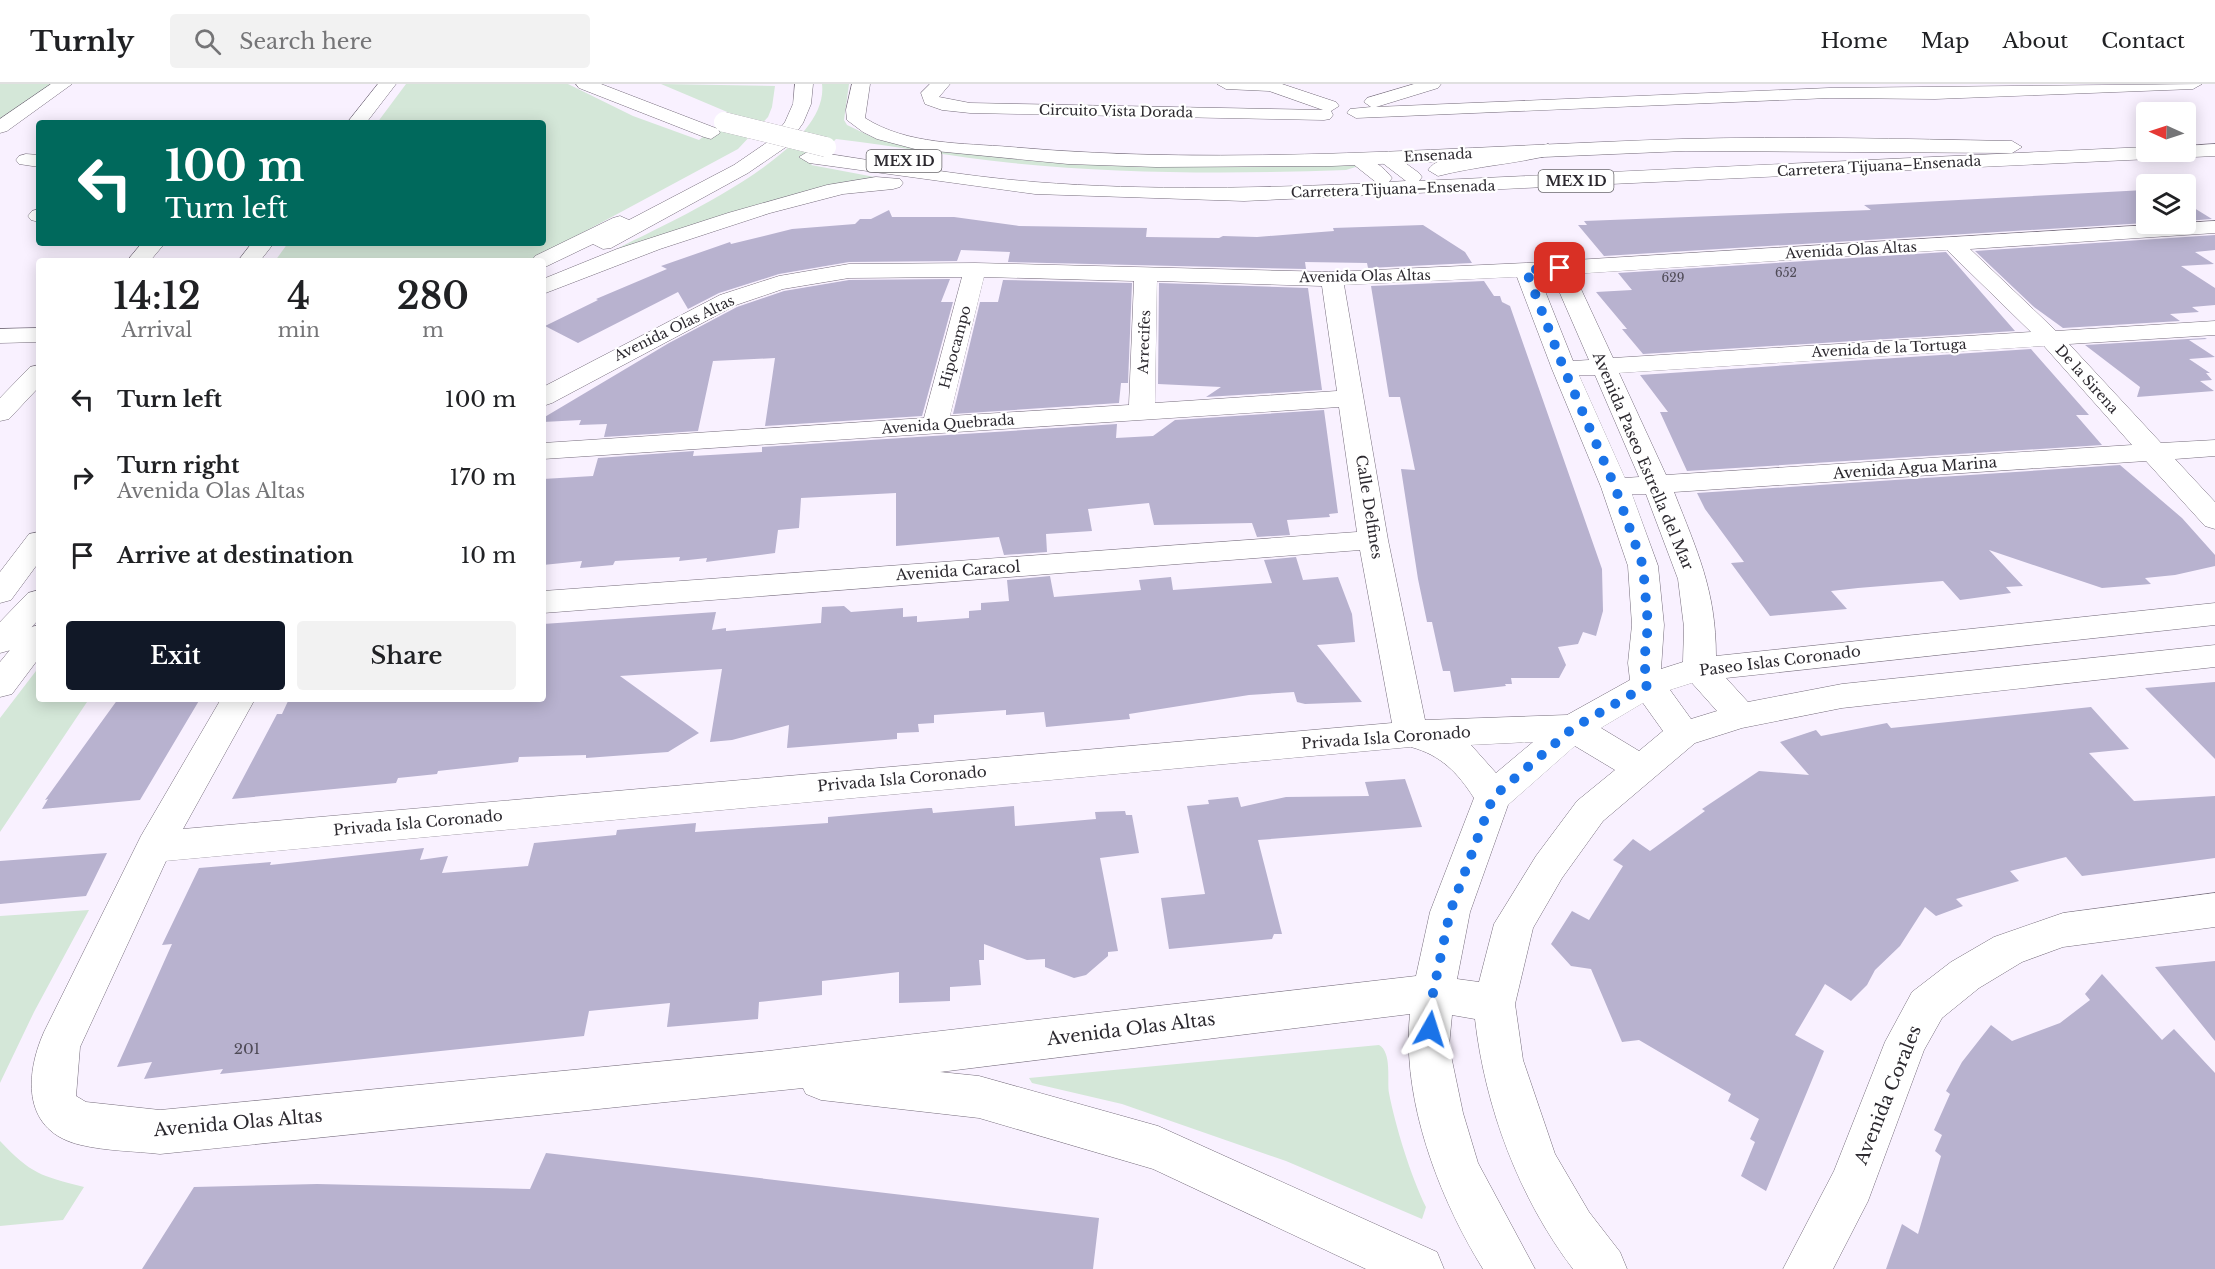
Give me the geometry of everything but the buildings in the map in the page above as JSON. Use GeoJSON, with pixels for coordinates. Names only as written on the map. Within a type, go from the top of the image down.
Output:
{"type":"FeatureCollection","features":[{"type":"Feature","properties":{"kind":"main road"},"geometry":{"type":"LineString","coordinates":[[0,127],[63,84]]}},
{"type":"Feature","properties":{"kind":"main road"},"geometry":{"type":"LineString","coordinates":[[358,120],[387,84]]}},
{"type":"Feature","properties":{"kind":"main road","name":"Carretera Tijuana–Ensenada"},"geometry":{"type":"LineString","coordinates":[[585,84],[717,127],[818,152],[938,177],[1034,188],[1118,194],[1244,195],[2215,150]]}},
{"type":"Feature","properties":{"kind":"main road","name":"Carretera Tijuana–Ensenada"},"geometry":{"type":"LineString","coordinates":[[621,84],[717,127]]}},
{"type":"Feature","properties":{"kind":"main road"},"geometry":{"type":"LineString","coordinates":[[546,259],[726,166],[762,139],[780,111],[786,94],[784,84]]}},
{"type":"Feature","properties":{"kind":"main road"},"geometry":{"type":"LineString","coordinates":[[546,272],[741,169],[779,143],[794,123],[802,104],[804,84]]}},
{"type":"Feature","properties":{"kind":"main road","name":"Ensenada"},"geometry":{"type":"LineString","coordinates":[[861,84],[855,110],[856,120],[866,128],[895,138],[941,145],[1129,162],[1358,160],[1548,150],[1814,144],[2012,147]]}},
{"type":"Feature","properties":{"kind":"main road","name":"Circuito Vista Dorada"},"geometry":{"type":"LineString","coordinates":[[941,84],[930,93],[931,100],[942,105],[969,108],[1333,121]]}},
{"type":"Feature","properties":{"kind":"main road"},"geometry":{"type":"LineString","coordinates":[[1226,84],[1271,86],[1333,121],[1358,160],[1382,178]]}},
{"type":"Feature","properties":{"kind":"main road"},"geometry":{"type":"LineString","coordinates":[[1360,121],[1432,84]]}},
{"type":"Feature","properties":{"kind":"main road"},"geometry":{"type":"LineString","coordinates":[[1333,121],[1829,93],[1926,94],[2193,84]]}},
{"type":"Feature","properties":{"kind":"main road"},"geometry":{"type":"LineString","coordinates":[[646,90],[661,102]]}},
{"type":"Feature","properties":{"kind":"main road"},"geometry":{"type":"LineString","coordinates":[[1360,121],[1386,158],[1420,176],[1449,165],[1496,161],[1548,150]]}},
{"type":"Feature","properties":{"kind":"main road"},"geometry":{"type":"LineString","coordinates":[[2196,139],[2215,138]]}},
{"type":"Feature","properties":{"kind":"main road","name":"Carretera Tijuana–Ensenada"},"geometry":{"type":"LineString","coordinates":[[818,152],[1081,177],[1203,181],[1382,178],[2136,142]]}},
{"type":"Feature","properties":{"kind":"main road"},"geometry":{"type":"LineString","coordinates":[[546,287],[593,265],[675,235],[820,193],[863,184],[1034,188]]}},
{"type":"Feature","properties":{"kind":"main road","name":"Avenida Olas Altas"},"geometry":{"type":"LineString","coordinates":[[546,396],[584,374],[728,300],[778,283],[849,271],[975,270],[1332,279],[1560,268],[2215,227]]}},
{"type":"Feature","properties":{"kind":"main road","name":"De la Sirena"},"geometry":{"type":"LineString","coordinates":[[1953,244],[2050,339],[2215,520]]}},
{"type":"Feature","properties":{"kind":"main road"},"geometry":{"type":"LineString","coordinates":[[141,258],[151,246]]}},
{"type":"Feature","properties":{"kind":"main road"},"geometry":{"type":"LineString","coordinates":[[251,258],[261,246]]}},
{"type":"Feature","properties":{"kind":"main road","name":"Avenida Paseo Estrella del Mar"},"geometry":{"type":"LineString","coordinates":[[1560,268],[1657,485],[1693,579],[1700,627],[1700,669]]}},
{"type":"Feature","properties":{"kind":"main road","name":"Hipocampo"},"geometry":{"type":"LineString","coordinates":[[935,425],[975,270]]}},
{"type":"Feature","properties":{"kind":"main road"},"geometry":{"type":"LineString","coordinates":[[1526,270],[1564,369],[1615,487],[1643,566],[1648,625],[1644,663],[1648,685],[1683,734]]}},
{"type":"Feature","properties":{"kind":"main road","name":"Arrecifes"},"geometry":{"type":"LineString","coordinates":[[1142,411],[1146,273]]}},
{"type":"Feature","properties":{"kind":"main road","name":"Calle Delfines"},"geometry":{"type":"LineString","coordinates":[[1332,279],[1373,540],[1411,734]]}},
{"type":"Feature","properties":{"kind":"main road","name":"Avenida de la Tortuga"},"geometry":{"type":"LineString","coordinates":[[1564,369],[2215,328]]}},
{"type":"Feature","properties":{"kind":"main road"},"geometry":{"type":"LineString","coordinates":[[0,336],[36,335]]}},
{"type":"Feature","properties":{"kind":"main road"},"geometry":{"type":"LineString","coordinates":[[0,413],[36,375]]}},
{"type":"Feature","properties":{"kind":"main road","name":"Avenida Quebrada"},"geometry":{"type":"LineString","coordinates":[[546,451],[1352,398]]}},
{"type":"Feature","properties":{"kind":"main road","name":"Avenida Agua Marina"},"geometry":{"type":"LineString","coordinates":[[1615,487],[2215,448]]}},
{"type":"Feature","properties":{"kind":"main road","name":"Avenida Caracol"},"geometry":{"type":"LineString","coordinates":[[546,602],[1373,540]]}},
{"type":"Feature","properties":{"kind":"main road"},"geometry":{"type":"LineString","coordinates":[[0,593],[36,545]]}},
{"type":"Feature","properties":{"kind":"main road"},"geometry":{"type":"LineString","coordinates":[[0,642],[36,603]]}},
{"type":"Feature","properties":{"kind":"main road","name":"Paseo Islas Coronado"},"geometry":{"type":"LineString","coordinates":[[1511,1269],[1495,1244],[1457,1171],[1441,1113],[1428,1046],[1433,993],[1450,912],[1493,797],[1573,728],[1648,685],[1700,669],[2215,614]]}},
{"type":"Feature","properties":{"kind":"main road"},"geometry":{"type":"LineString","coordinates":[[0,685],[36,640]]}},
{"type":"Feature","properties":{"kind":"main road"},"geometry":{"type":"LineString","coordinates":[[1603,1269],[1572,1229],[1536,1165],[1501,1060],[1494,1004],[1514,924],[1543,877],[1590,812],[1683,734],[1741,716],[1842,696],[2215,656]]}},
{"type":"Feature","properties":{"kind":"main road"},"geometry":{"type":"LineString","coordinates":[[1700,669],[1741,716]]}},
{"type":"Feature","properties":{"kind":"main road","name":"Avenida Olas Altas"},"geometry":{"type":"LineString","coordinates":[[236,702],[154,847],[59,1046],[53,1079],[53,1096],[57,1109],[80,1123],[160,1132],[768,1072],[1433,993],[1494,1004]]}},
{"type":"Feature","properties":{"kind":"main road"},"geometry":{"type":"LineString","coordinates":[[1573,728],[1640,768]]}},
{"type":"Feature","properties":{"kind":"main road","name":"Privada Isla Coronado"},"geometry":{"type":"LineString","coordinates":[[154,847],[1411,734],[1573,728]]}},
{"type":"Feature","properties":{"kind":"main road"},"geometry":{"type":"LineString","coordinates":[[1411,734],[1441,741],[1460,753],[1493,797]]}},
{"type":"Feature","properties":{"kind":"main road","name":"Avenida Corales"},"geometry":{"type":"LineString","coordinates":[[1807,1269],[1852,1185],[1906,1042],[1927,1005],[1965,975],[2008,949],[2063,930],[2215,910]]}},
{"type":"Feature","properties":{"kind":"main road","name":"Avenida Olas Altas"},"geometry":{"type":"LineString","coordinates":[[768,1072],[978,1098],[1158,1148],[1420,1269]]}},
{"type":"Feature","properties":{"kind":"green space"},"geometry":{"type":"Polygon","coordinates":[[[0,84],[67,84],[0,131],[0,84]]]}},
{"type":"Feature","properties":{"kind":"green space"},"geometry":{"type":"Polygon","coordinates":[[[406,84],[568,84],[633,116],[699,140],[732,114],[661,84],[775,86],[768,117],[738,149],[536,258],[277,258],[286,246],[546,246],[546,120],[379,120],[406,84]]]}},
{"type":"Feature","properties":{"kind":"green space"},"geometry":{"type":"Polygon","coordinates":[[[822,84],[849,84],[844,120],[847,125],[872,137],[966,151],[1347,161],[1359,166],[1346,170],[1263,172],[1179,172],[1054,167],[990,161],[836,139],[811,165],[880,178],[603,256],[698,208],[771,162],[799,137],[817,111],[822,84]]]}},
{"type":"Feature","properties":{"kind":"green space"},"geometry":{"type":"Polygon","coordinates":[[[36,671],[36,702],[87,702],[0,832],[0,718],[36,671]]]}},
{"type":"Feature","properties":{"kind":"green space"},"geometry":{"type":"Polygon","coordinates":[[[89,910],[34,1012],[0,1083],[0,916],[89,910]]]}},
{"type":"Feature","properties":{"kind":"green space"},"geometry":{"type":"Polygon","coordinates":[[[1379,1045],[1386,1054],[1389,1093],[1399,1135],[1426,1207],[1422,1219],[1286,1161],[1122,1104],[1032,1083],[1029,1078],[1379,1045]]]}},
{"type":"Feature","properties":{"kind":"green space"},"geometry":{"type":"Polygon","coordinates":[[[0,1141],[20,1161],[38,1172],[84,1187],[63,1220],[0,1226],[0,1141]]]}},
{"type":"Feature","properties":{"kind":"route"},"geometry":{"type":"LineString","coordinates":[[1430,1029],[1433,993],[1450,912],[1493,797],[1573,728],[1648,685],[1644,663],[1648,625],[1643,566],[1615,487],[1564,369],[1526,270],[1560,268]]}}]}
